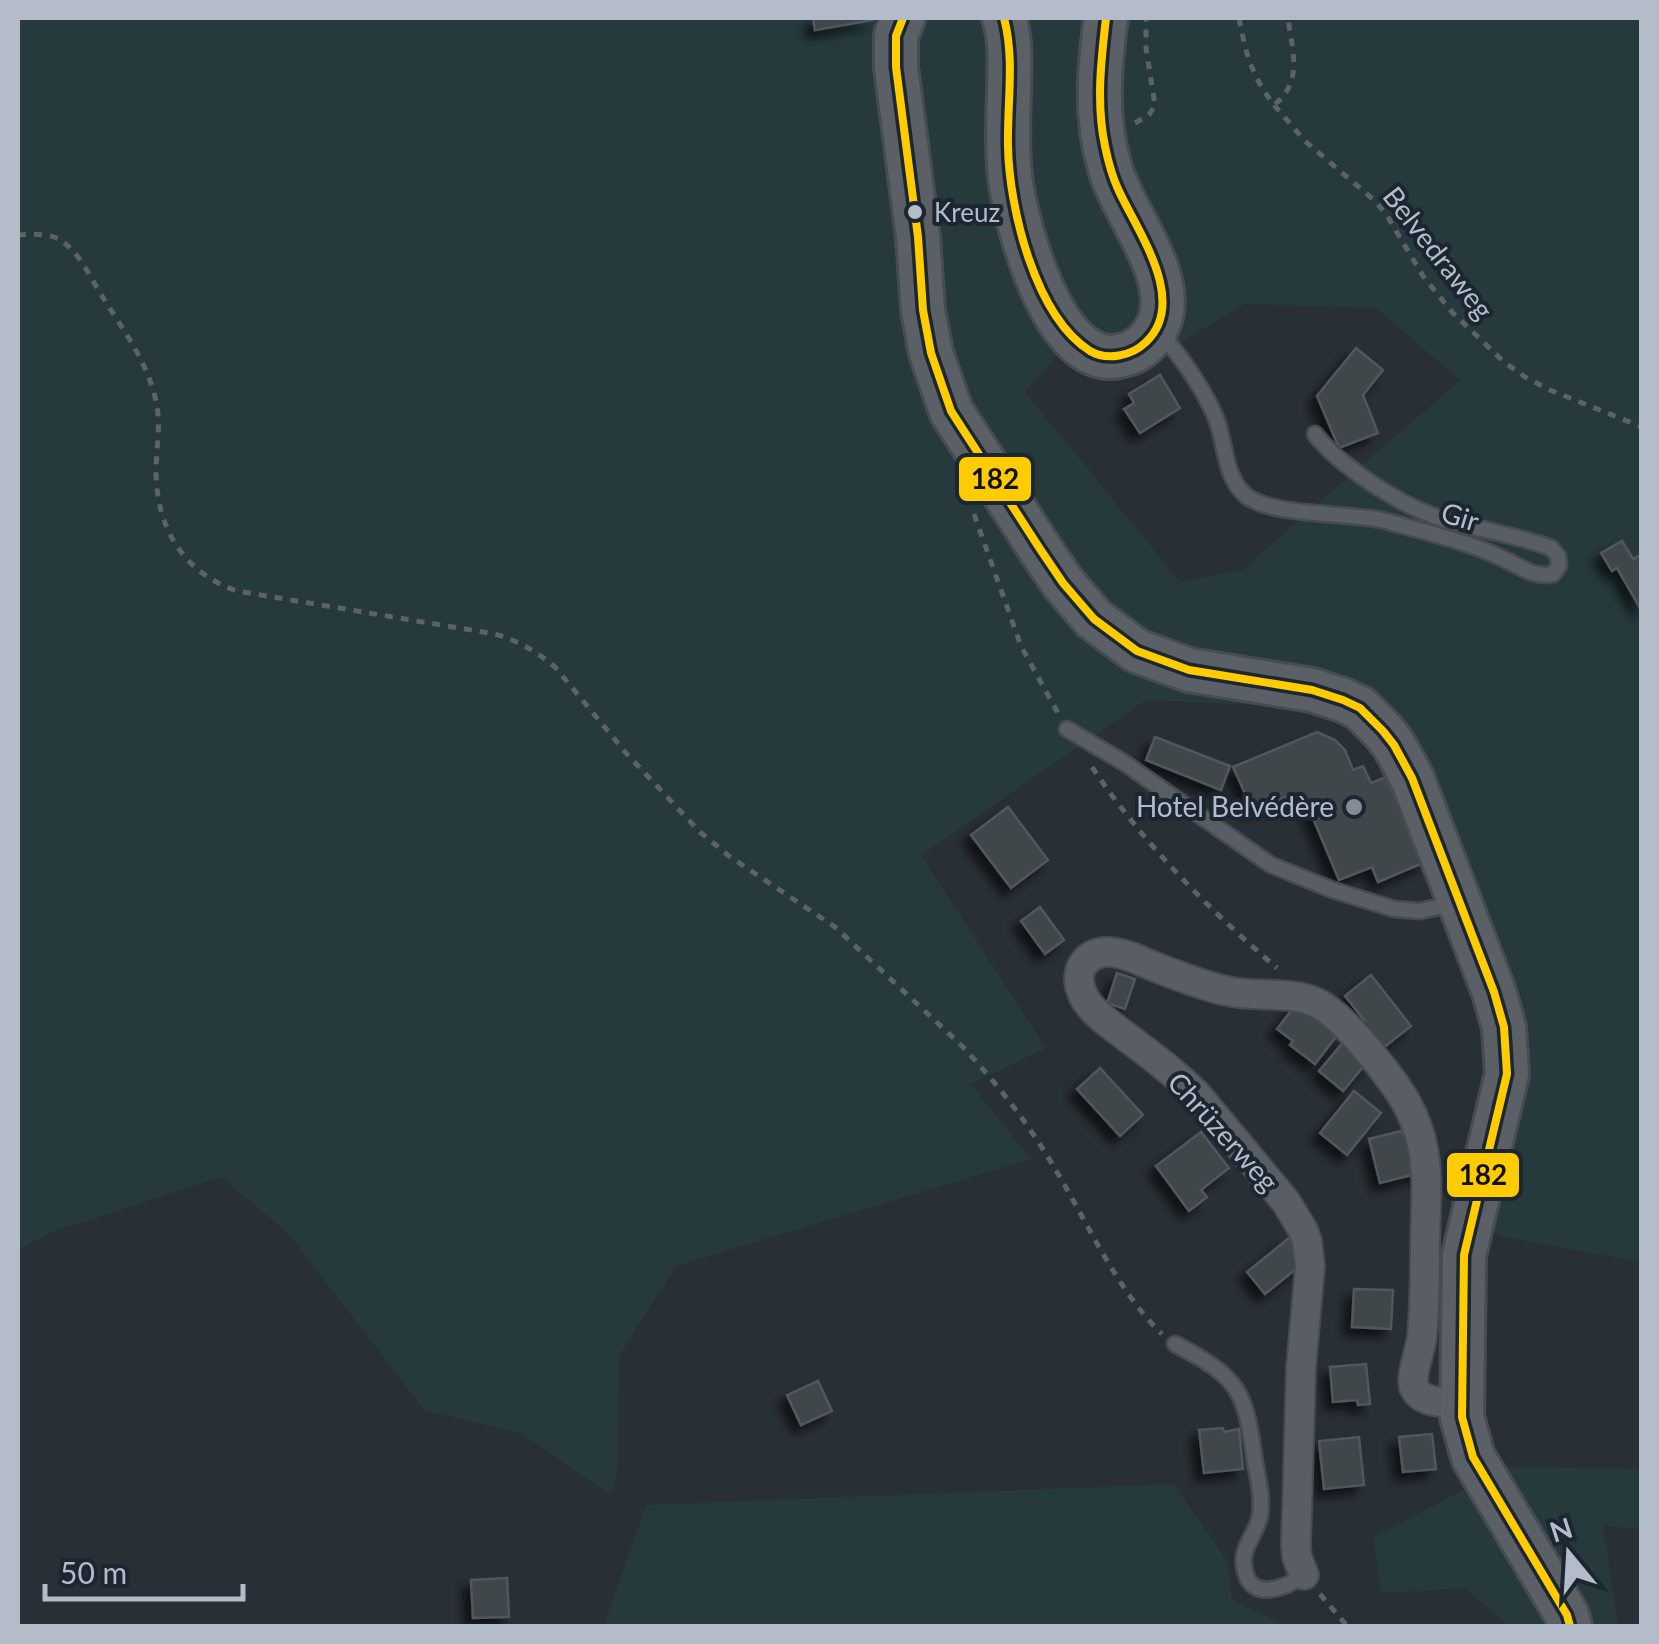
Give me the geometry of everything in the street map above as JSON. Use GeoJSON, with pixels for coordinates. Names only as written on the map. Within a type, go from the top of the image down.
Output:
{"type":"FeatureCollection","features":[{"type":"Feature","properties":{"kind":"main road"},"geometry":{"type":"LineString","coordinates":[[903,18],[896,36],[896,66],[931,352],[950,411],[1063,583],[1094,619],[1124,644],[1154,659],[1190,670],[1328,694],[1360,708],[1394,745],[1412,778],[1504,1027],[1507,1074],[1464,1254],[1462,1417],[1473,1456],[1567,1614],[1570,1626]]}},
{"type":"Feature","properties":{"kind":"main road"},"geometry":{"type":"LineString","coordinates":[[1004,18],[1009,36],[1008,138],[1014,199],[1026,246],[1056,316],[1074,342],[1092,354],[1113,358],[1144,345],[1156,328],[1163,292],[1118,192],[1101,130],[1099,72],[1106,18]]}},
{"type":"Feature","properties":{"kind":"street","name":"Chrüzerweg"},"geometry":{"type":"LineString","coordinates":[[1304,1575],[1296,1544],[1301,1368],[1310,1266],[1307,1240],[1286,1202],[1198,1096],[1090,1006],[1078,985],[1079,973],[1090,956],[1099,952],[1120,954],[1231,992],[1291,996],[1317,1003],[1334,1014],[1383,1069],[1412,1113],[1427,1167],[1424,1313],[1413,1385],[1422,1397],[1430,1400],[1462,1402]]}},
{"type":"Feature","properties":{"kind":"lane","name":"Gir"},"geometry":{"type":"LineString","coordinates":[[1156,328],[1210,406],[1229,469],[1239,488],[1251,499],[1284,510],[1381,520],[1471,545],[1534,574],[1547,576],[1556,571],[1560,562],[1551,548],[1423,512],[1344,464],[1315,434]]}},
{"type":"Feature","properties":{"kind":"lane"},"geometry":{"type":"LineString","coordinates":[[1067,730],[1123,762],[1271,865],[1332,890],[1394,908],[1420,910],[1458,902]]}},
{"type":"Feature","properties":{"kind":"lane"},"geometry":{"type":"LineString","coordinates":[[1175,1344],[1223,1372],[1247,1409],[1261,1502],[1257,1527],[1244,1559],[1248,1579],[1266,1590],[1279,1589],[1304,1575]]}},
{"type":"Feature","properties":{"kind":"path"},"geometry":{"type":"LineString","coordinates":[[1101,130],[1134,124],[1154,110],[1146,18]]}},
{"type":"Feature","properties":{"kind":"path","name":"Belvedraweg"},"geometry":{"type":"LineString","coordinates":[[1239,18],[1255,78],[1274,105],[1305,141],[1376,201],[1423,276],[1452,312],[1525,377],[1642,427]]}},
{"type":"Feature","properties":{"kind":"path"},"geometry":{"type":"LineString","coordinates":[[1274,105],[1292,82],[1288,18]]}},
{"type":"Feature","properties":{"kind":"path"},"geometry":{"type":"LineString","coordinates":[[18,235],[60,238],[89,270],[138,354],[158,409],[156,475],[164,521],[192,565],[214,582],[236,591],[495,634],[541,655],[700,832],[834,926],[962,1044],[1042,1147],[1134,1301],[1159,1332],[1175,1344]]}},
{"type":"Feature","properties":{"kind":"path"},"geometry":{"type":"LineString","coordinates":[[1304,1575],[1348,1626]]}},
{"type":"Feature","properties":{"kind":"shaded area"},"geometry":{"type":"Polygon","coordinates":[[[18,18],[1641,18],[1641,1262],[1500,1236],[1454,1220],[1497,1063],[1408,773],[1343,709],[1146,700],[921,855],[1046,1048],[971,1084],[1031,1159],[676,1266],[619,1356],[618,1464],[612,1496],[521,1433],[425,1411],[288,1233],[221,1177],[52,1232],[18,1250],[18,18]],[[1245,304],[1123,377],[1060,352],[1025,392],[1180,582],[1242,570],[1460,380],[1376,308],[1245,304]]]}},
{"type":"Feature","properties":{"kind":"shaded area"},"geometry":{"type":"Polygon","coordinates":[[[1508,1467],[1641,1469],[1641,1529],[1603,1525],[1618,1626],[1509,1626],[1465,1588],[1381,1593],[1373,1537],[1508,1467]]]}},
{"type":"Feature","properties":{"kind":"shaded area"},"geometry":{"type":"Polygon","coordinates":[[[1174,1484],[1228,1562],[1232,1600],[1286,1626],[604,1626],[646,1505],[1174,1484]]]}},
{"type":"Feature","properties":{"kind":"building"},"geometry":{"type":"Polygon","coordinates":[[[813,18],[873,18],[873,20],[815,30],[813,18]]]}},
{"type":"Feature","properties":{"kind":"building"},"geometry":{"type":"Polygon","coordinates":[[[1356,348],[1383,370],[1363,395],[1378,433],[1339,448],[1317,396],[1356,348]]]}},
{"type":"Feature","properties":{"kind":"building"},"geometry":{"type":"Polygon","coordinates":[[[1160,375],[1180,408],[1140,433],[1124,409],[1134,403],[1129,394],[1160,375]]]}},
{"type":"Feature","properties":{"kind":"building"},"geometry":{"type":"Polygon","coordinates":[[[1622,541],[1633,559],[1642,554],[1642,611],[1617,568],[1612,571],[1601,553],[1622,541]]]}},
{"type":"Feature","properties":{"kind":"building","name":"Hotel Belvédère"},"geometry":{"type":"Polygon","coordinates":[[[1317,732],[1335,740],[1345,750],[1353,770],[1363,766],[1371,783],[1386,777],[1425,862],[1378,882],[1372,867],[1339,880],[1307,804],[1288,796],[1253,811],[1233,767],[1317,732]]]}},
{"type":"Feature","properties":{"kind":"building"},"geometry":{"type":"Polygon","coordinates":[[[1155,737],[1230,766],[1221,790],[1146,760],[1155,737]]]}},
{"type":"Feature","properties":{"kind":"building"},"geometry":{"type":"Polygon","coordinates":[[[1008,807],[1048,860],[1011,888],[971,835],[1008,807]]]}},
{"type":"Feature","properties":{"kind":"building"},"geometry":{"type":"Polygon","coordinates":[[[1040,907],[1064,940],[1045,954],[1021,921],[1040,907]]]}},
{"type":"Feature","properties":{"kind":"building"},"geometry":{"type":"Polygon","coordinates":[[[1117,973],[1135,979],[1125,1009],[1107,1003],[1117,973]]]}},
{"type":"Feature","properties":{"kind":"building"},"geometry":{"type":"Polygon","coordinates":[[[1371,975],[1411,1026],[1378,1052],[1357,1026],[1364,1020],[1345,996],[1371,975]]]}},
{"type":"Feature","properties":{"kind":"building"},"geometry":{"type":"Polygon","coordinates":[[[1298,1002],[1339,1033],[1315,1064],[1277,1029],[1298,1002]]]}},
{"type":"Feature","properties":{"kind":"building"},"geometry":{"type":"Polygon","coordinates":[[[1345,1040],[1369,1060],[1343,1091],[1319,1071],[1345,1040]]]}},
{"type":"Feature","properties":{"kind":"building"},"geometry":{"type":"Polygon","coordinates":[[[1100,1068],[1143,1115],[1120,1136],[1077,1089],[1100,1068]]]}},
{"type":"Feature","properties":{"kind":"building"},"geometry":{"type":"Polygon","coordinates":[[[1354,1091],[1381,1113],[1347,1155],[1320,1133],[1354,1091]]]}},
{"type":"Feature","properties":{"kind":"building"},"geometry":{"type":"Polygon","coordinates":[[[1413,1128],[1424,1172],[1380,1183],[1369,1139],[1413,1128]]]}},
{"type":"Feature","properties":{"kind":"building"},"geometry":{"type":"Polygon","coordinates":[[[1201,1132],[1229,1168],[1201,1190],[1207,1197],[1189,1211],[1156,1166],[1201,1132]]]}},
{"type":"Feature","properties":{"kind":"building"},"geometry":{"type":"Polygon","coordinates":[[[1289,1238],[1307,1260],[1265,1294],[1247,1272],[1289,1238]]]}},
{"type":"Feature","properties":{"kind":"building"},"geometry":{"type":"Polygon","coordinates":[[[1354,1289],[1393,1290],[1391,1329],[1352,1327],[1354,1289]]]}},
{"type":"Feature","properties":{"kind":"building"},"geometry":{"type":"Polygon","coordinates":[[[1366,1364],[1370,1404],[1358,1405],[1357,1400],[1333,1402],[1330,1367],[1366,1364]]]}},
{"type":"Feature","properties":{"kind":"building"},"geometry":{"type":"Polygon","coordinates":[[[818,1381],[832,1411],[801,1425],[787,1395],[818,1381]]]}},
{"type":"Feature","properties":{"kind":"building"},"geometry":{"type":"Polygon","coordinates":[[[1223,1428],[1224,1432],[1239,1429],[1243,1469],[1204,1473],[1199,1430],[1223,1428]]]}},
{"type":"Feature","properties":{"kind":"building"},"geometry":{"type":"Polygon","coordinates":[[[1432,1434],[1436,1469],[1403,1472],[1399,1437],[1432,1434]]]}},
{"type":"Feature","properties":{"kind":"building"},"geometry":{"type":"Polygon","coordinates":[[[1359,1437],[1364,1485],[1324,1489],[1319,1441],[1359,1437]]]}},
{"type":"Feature","properties":{"kind":"building"},"geometry":{"type":"Polygon","coordinates":[[[507,1578],[509,1617],[473,1618],[471,1580],[507,1578]]]}},
{"type":"Feature","properties":{"kind":"transit line","name":"182"},"geometry":{"type":"LineString","coordinates":[[903,18],[896,36],[896,67],[931,353],[951,411],[1040,549],[1094,619],[1137,651],[1189,670],[1312,690],[1343,700],[1360,708],[1383,731],[1412,778],[1504,1027],[1507,1074],[1464,1255],[1462,1417],[1473,1457],[1570,1626]]}},
{"type":"Feature","properties":{"kind":"transit line","name":"182"},"geometry":{"type":"LineString","coordinates":[[1004,18],[1010,65],[1010,171],[1029,259],[1054,313],[1071,335],[1090,351],[1119,356],[1146,342],[1158,325],[1162,307],[1155,266],[1116,184],[1105,146],[1100,98],[1106,18]]}},
{"type":"Feature","properties":{"kind":"place","name":"Kreuz"},"geometry":{"type":"Point","coordinates":[915,212]}},
{"type":"Feature","properties":{"kind":"place","name":"Hotel Belvédère"},"geometry":{"type":"Point","coordinates":[1354,807]}}]}
